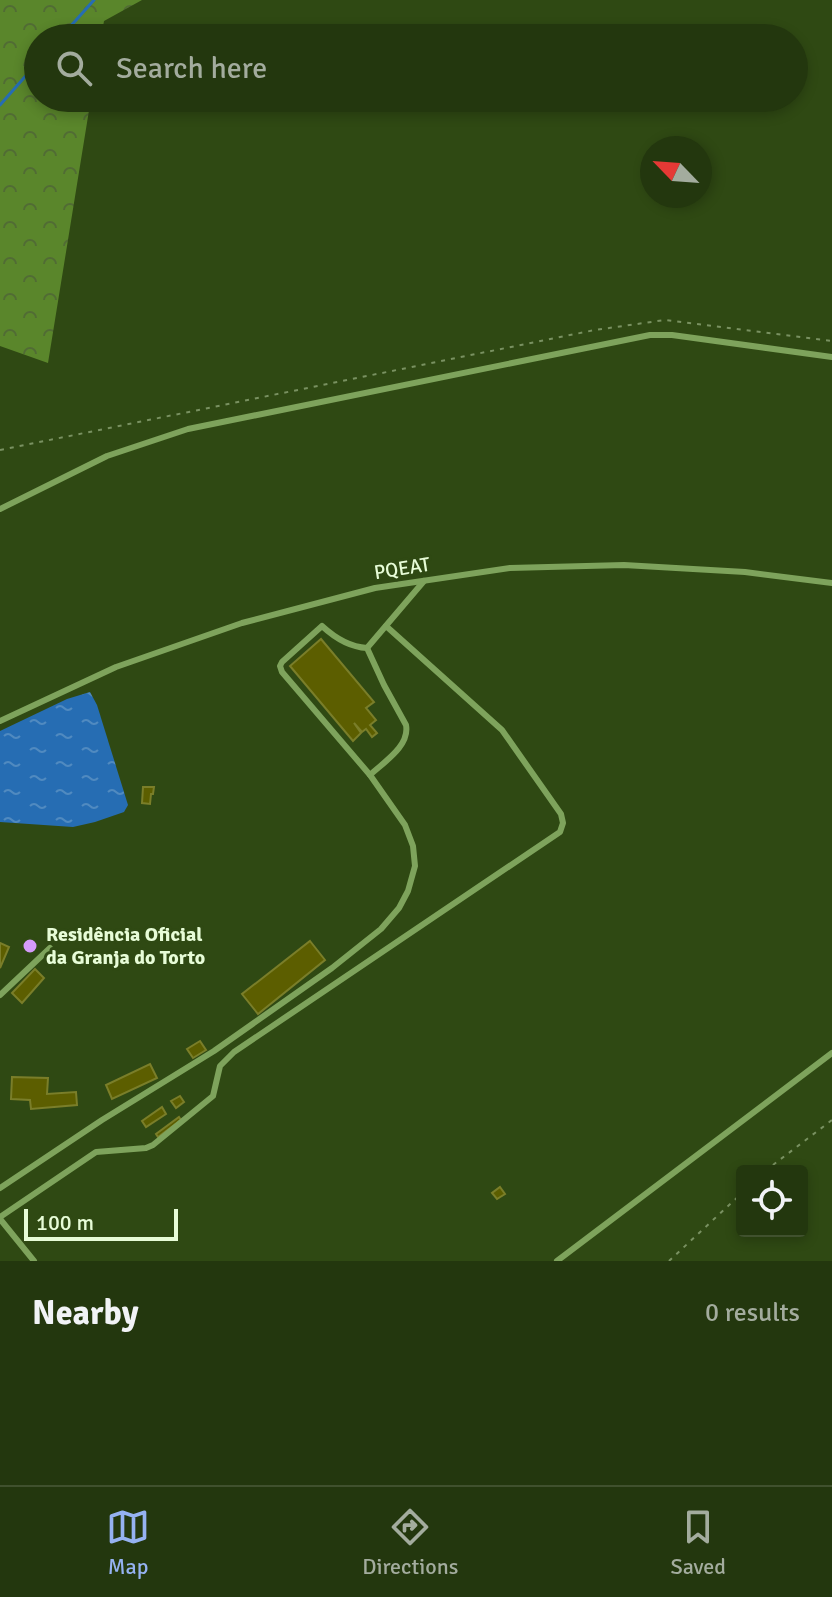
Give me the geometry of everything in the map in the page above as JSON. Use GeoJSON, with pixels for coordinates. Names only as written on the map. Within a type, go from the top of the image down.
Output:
{"type":"FeatureCollection","features":[{"type":"Feature","properties":{"kind":"lane"},"geometry":{"type":"LineString","coordinates":[[0,509],[107,456],[188,429],[650,335],[672,335],[832,357]]}},
{"type":"Feature","properties":{"kind":"lane","name":"PQEAT"},"geometry":{"type":"LineString","coordinates":[[0,721],[107,671],[242,623],[375,588],[510,568],[624,565],[745,572],[832,583]]}},
{"type":"Feature","properties":{"kind":"lane"},"geometry":{"type":"LineString","coordinates":[[0,1188],[214,1051],[332,968],[381,929],[399,908],[415,866],[413,846],[405,825],[370,775],[280,666],[322,626],[336,639],[358,648],[367,648],[425,580]]}},
{"type":"Feature","properties":{"kind":"lane"},"geometry":{"type":"LineString","coordinates":[[34,1261],[0,1218],[96,1152],[142,1149],[153,1145],[213,1096],[220,1066],[234,1052],[560,832],[563,823],[561,814],[502,730],[386,626]]}},
{"type":"Feature","properties":{"kind":"lane"},"geometry":{"type":"LineString","coordinates":[[367,648],[408,731],[400,748],[370,775]]}},
{"type":"Feature","properties":{"kind":"lane"},"geometry":{"type":"LineString","coordinates":[[0,995],[50,948]]}},
{"type":"Feature","properties":{"kind":"lane"},"geometry":{"type":"LineString","coordinates":[[557,1261],[832,1053]]}},
{"type":"Feature","properties":{"kind":"path"},"geometry":{"type":"LineString","coordinates":[[0,450],[595,330],[665,320],[832,341]]}},
{"type":"Feature","properties":{"kind":"path"},"geometry":{"type":"LineString","coordinates":[[773,1165],[832,1120]]}},
{"type":"Feature","properties":{"kind":"path"},"geometry":{"type":"LineString","coordinates":[[669,1261],[736,1199]]}},
{"type":"Feature","properties":{"kind":"green space"},"geometry":{"type":"Polygon","coordinates":[[[0,0],[142,0],[103,24],[24,24],[24,112],[89,112],[48,363],[0,346],[0,0]]]}},
{"type":"Feature","properties":{"kind":"water"},"geometry":{"type":"Polygon","coordinates":[[[90,692],[97,705],[128,805],[124,812],[73,827],[0,822],[0,731],[67,699],[90,692]]]}},
{"type":"Feature","properties":{"kind":"building"},"geometry":{"type":"Polygon","coordinates":[[[321,639],[374,702],[366,708],[376,720],[370,725],[377,733],[372,737],[366,729],[362,732],[354,723],[361,733],[353,741],[290,666],[321,639]]]}},
{"type":"Feature","properties":{"kind":"building"},"geometry":{"type":"Polygon","coordinates":[[[143,787],[154,787],[150,804],[142,803],[143,787]]]}},
{"type":"Feature","properties":{"kind":"building"},"geometry":{"type":"Polygon","coordinates":[[[310,941],[325,960],[258,1014],[242,994],[310,941]]]}},
{"type":"Feature","properties":{"kind":"building"},"geometry":{"type":"Polygon","coordinates":[[[0,943],[9,947],[0,968],[0,943]]]}},
{"type":"Feature","properties":{"kind":"building"},"geometry":{"type":"Polygon","coordinates":[[[35,969],[44,978],[22,1003],[12,993],[35,969]]]}},
{"type":"Feature","properties":{"kind":"building"},"geometry":{"type":"Polygon","coordinates":[[[200,1041],[206,1050],[193,1058],[187,1049],[200,1041]]]}},
{"type":"Feature","properties":{"kind":"building"},"geometry":{"type":"Polygon","coordinates":[[[150,1064],[157,1078],[112,1099],[106,1085],[150,1064]]]}},
{"type":"Feature","properties":{"kind":"building"},"geometry":{"type":"Polygon","coordinates":[[[12,1077],[48,1078],[47,1094],[76,1092],[77,1105],[31,1109],[30,1100],[11,1099],[12,1077]]]}},
{"type":"Feature","properties":{"kind":"building"},"geometry":{"type":"Polygon","coordinates":[[[180,1096],[184,1102],[176,1108],[171,1101],[180,1096]]]}},
{"type":"Feature","properties":{"kind":"building"},"geometry":{"type":"Polygon","coordinates":[[[162,1107],[166,1114],[146,1127],[142,1121],[162,1107]]]}},
{"type":"Feature","properties":{"kind":"building"},"geometry":{"type":"Polygon","coordinates":[[[179,1117],[181,1120],[158,1137],[156,1134],[179,1117]]]}},
{"type":"Feature","properties":{"kind":"building"},"geometry":{"type":"Polygon","coordinates":[[[500,1187],[505,1194],[497,1199],[492,1193],[500,1187]]]}},
{"type":"Feature","properties":{"kind":"waterway"},"geometry":{"type":"LineString","coordinates":[[73,24],[94,0]]}},
{"type":"Feature","properties":{"kind":"waterway"},"geometry":{"type":"LineString","coordinates":[[0,105],[24,78]]}},
{"type":"Feature","properties":{"kind":"place","name":"Residência Oficial da Granja do Torto"},"geometry":{"type":"Point","coordinates":[30,946]}}]}
